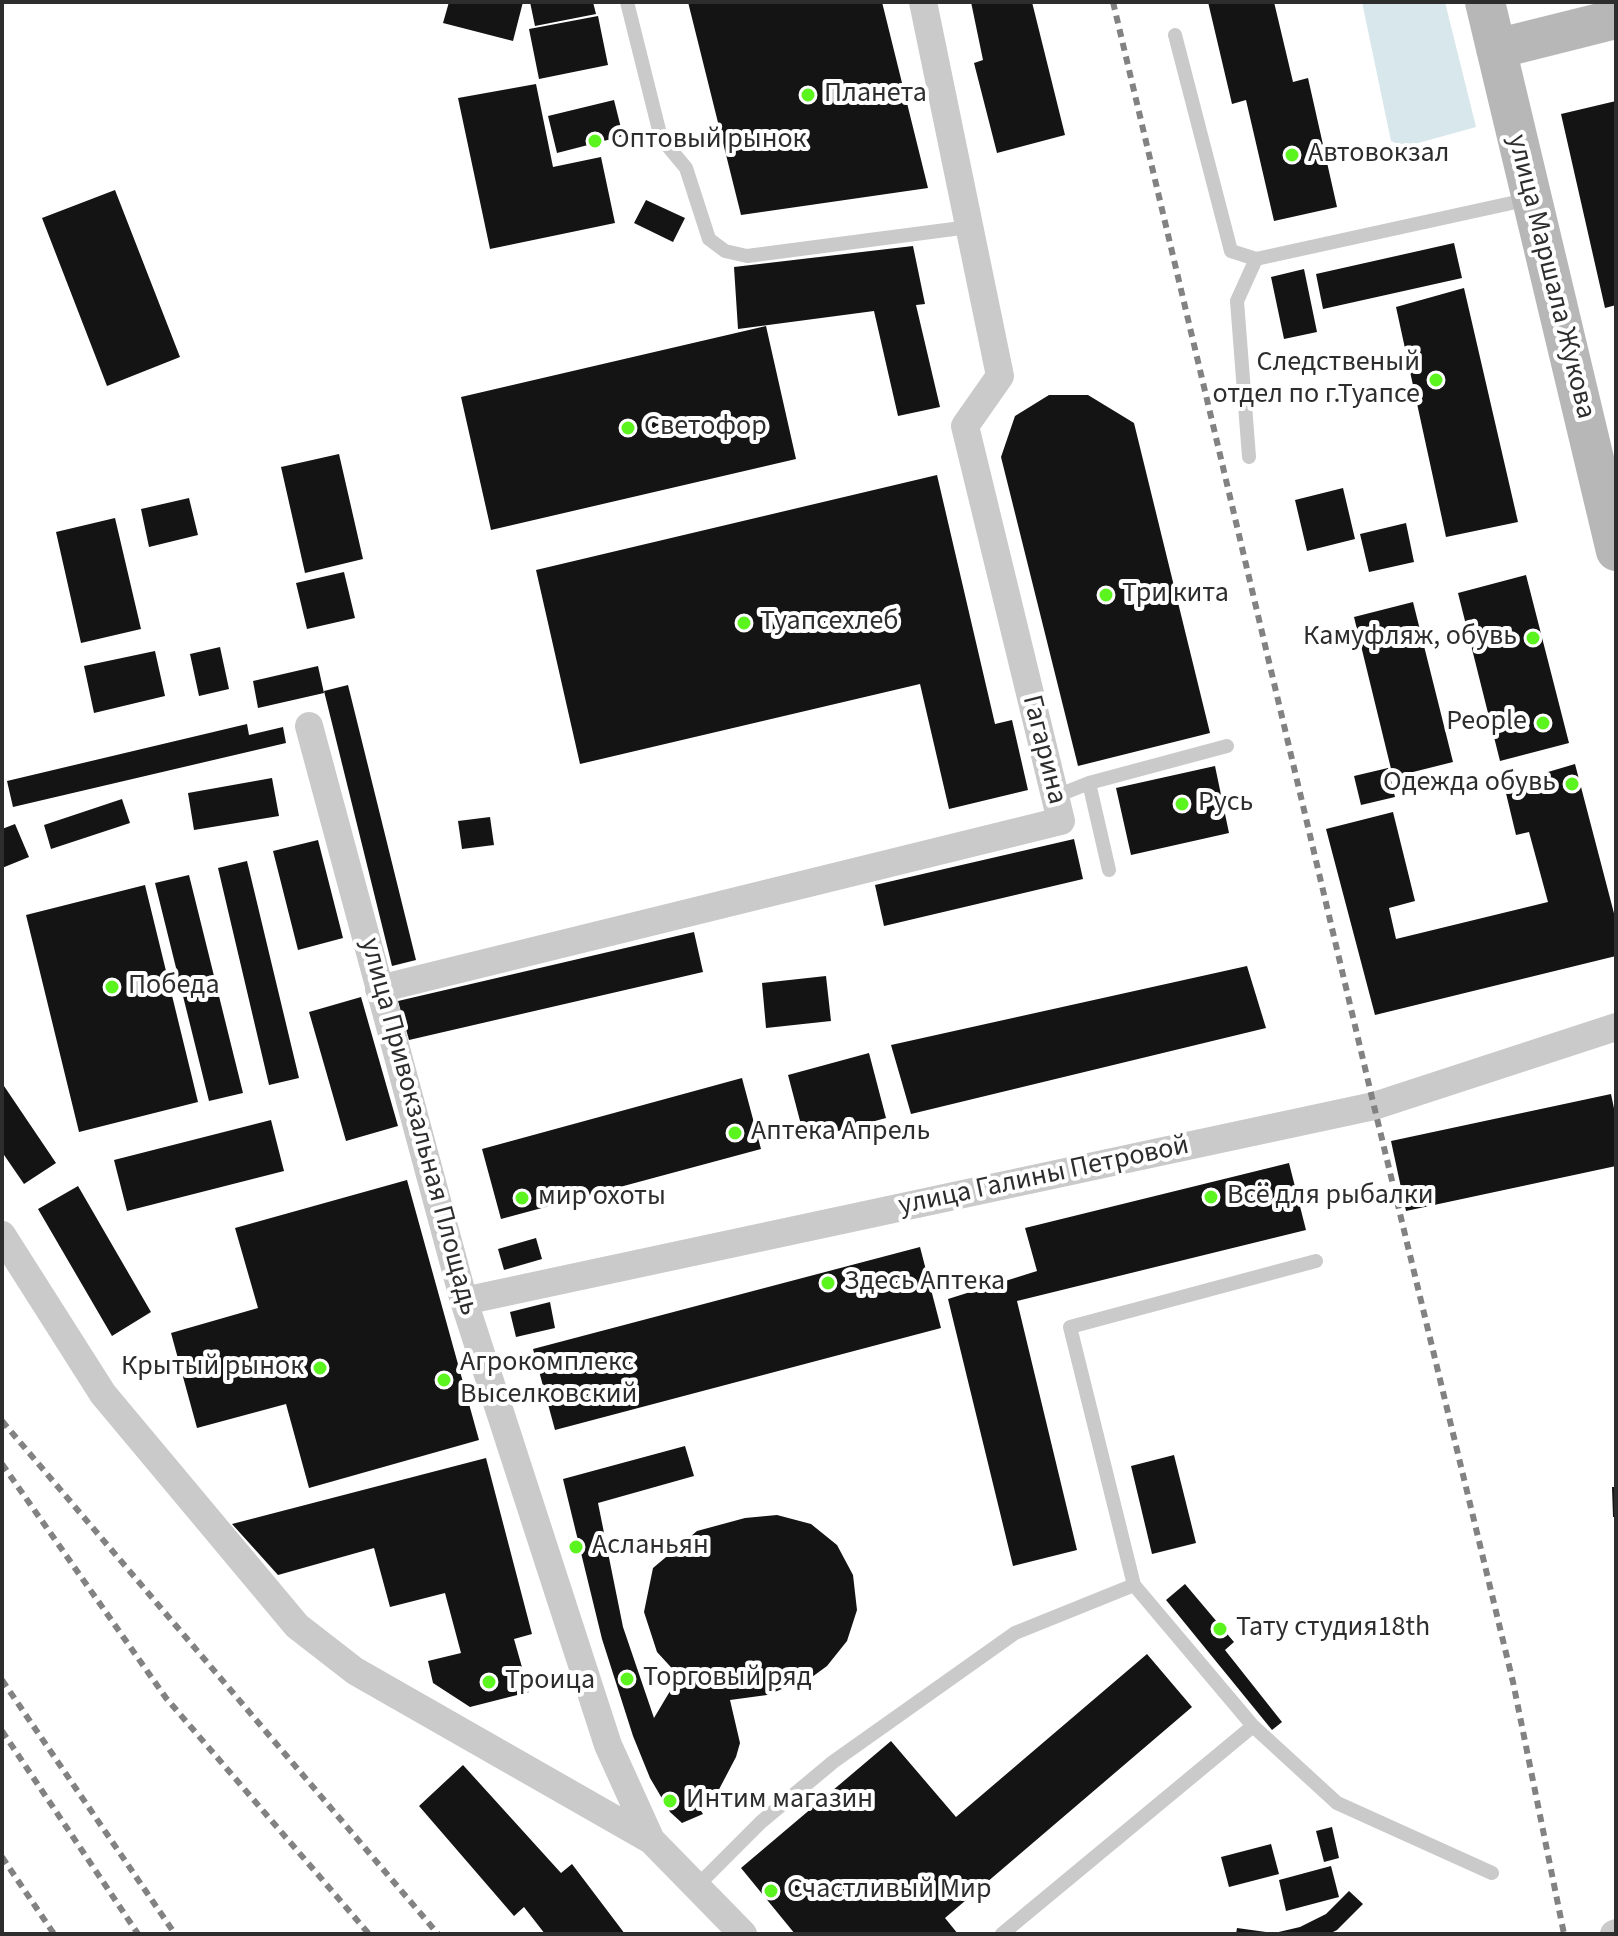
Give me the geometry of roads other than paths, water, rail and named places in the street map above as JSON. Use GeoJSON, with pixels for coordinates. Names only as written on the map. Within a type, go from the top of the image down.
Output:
{"type":"FeatureCollection","features":[{"type":"Feature","properties":{"kind":"main road","name":"улица Маршала Жукова"},"geometry":{"type":"LineString","coordinates":[[1485,2],[1616,551]]}},
{"type":"Feature","properties":{"kind":"main road"},"geometry":{"type":"LineString","coordinates":[[1496,49],[1616,19]]}},
{"type":"Feature","properties":{"kind":"street","name":"Гагарина"},"geometry":{"type":"LineString","coordinates":[[379,989],[1061,821],[965,426],[1000,376],[923,2]]}},
{"type":"Feature","properties":{"kind":"street","name":"улица Привокзальная Площадь"},"geometry":{"type":"LineString","coordinates":[[309,726],[464,1301],[608,1745],[651,1840]]}},
{"type":"Feature","properties":{"kind":"street","name":"улица Галины Петровой"},"geometry":{"type":"LineString","coordinates":[[464,1301],[1374,1106],[1616,1027]]}},
{"type":"Feature","properties":{"kind":"street","name":"улица Привокзальная Площадь"},"geometry":{"type":"LineString","coordinates":[[2,1235],[103,1394],[297,1626],[355,1671],[651,1840],[743,1934]]}},
{"type":"Feature","properties":{"kind":"lane"},"geometry":{"type":"LineString","coordinates":[[627,2],[661,138],[686,168],[709,239],[725,251],[747,256],[969,227]]}},
{"type":"Feature","properties":{"kind":"lane"},"geometry":{"type":"LineString","coordinates":[[1175,35],[1231,251],[1256,259],[1531,198]]}},
{"type":"Feature","properties":{"kind":"lane"},"geometry":{"type":"LineString","coordinates":[[1249,457],[1237,301],[1256,259]]}},
{"type":"Feature","properties":{"kind":"lane"},"geometry":{"type":"LineString","coordinates":[[1054,797],[1089,783],[1227,746]]}},
{"type":"Feature","properties":{"kind":"lane"},"geometry":{"type":"LineString","coordinates":[[1089,783],[1109,870]]}},
{"type":"Feature","properties":{"kind":"lane"},"geometry":{"type":"LineString","coordinates":[[1316,1261],[1070,1327],[1134,1585],[1253,1726],[1337,1803],[1492,1873]]}},
{"type":"Feature","properties":{"kind":"lane"},"geometry":{"type":"LineString","coordinates":[[697,1886],[761,1822],[833,1762],[1015,1633],[1134,1585]]}},
{"type":"Feature","properties":{"kind":"lane"},"geometry":{"type":"LineString","coordinates":[[1002,1934],[1253,1726]]}},
{"type":"Feature","properties":{"kind":"railway"},"geometry":{"type":"LineString","coordinates":[[1113,2],[1513,1682],[1564,1934]]}},
{"type":"Feature","properties":{"kind":"railway"},"geometry":{"type":"LineString","coordinates":[[2,1421],[438,1934]]}},
{"type":"Feature","properties":{"kind":"railway"},"geometry":{"type":"LineString","coordinates":[[2,1464],[166,1698],[369,1934]]}},
{"type":"Feature","properties":{"kind":"railway"},"geometry":{"type":"LineString","coordinates":[[2,1680],[175,1934]]}},
{"type":"Feature","properties":{"kind":"railway"},"geometry":{"type":"LineString","coordinates":[[2,1731],[138,1934]]}},
{"type":"Feature","properties":{"kind":"railway"},"geometry":{"type":"LineString","coordinates":[[2,1857],[54,1934]]}},
{"type":"Feature","properties":{"kind":"place","name":"Планета"},"geometry":{"type":"Point","coordinates":[808,95]}},
{"type":"Feature","properties":{"kind":"place","name":"Оптовый рынок"},"geometry":{"type":"Point","coordinates":[595,141]}},
{"type":"Feature","properties":{"kind":"place","name":"Автовокзал"},"geometry":{"type":"Point","coordinates":[1292,155]}},
{"type":"Feature","properties":{"kind":"place","name":"Следственый отдел по г.Туапсе"},"geometry":{"type":"Point","coordinates":[1436,380]}},
{"type":"Feature","properties":{"kind":"place","name":"Светофор"},"geometry":{"type":"Point","coordinates":[628,428]}},
{"type":"Feature","properties":{"kind":"place","name":"Три кита"},"geometry":{"type":"Point","coordinates":[1106,595]}},
{"type":"Feature","properties":{"kind":"place","name":"Туапсехлеб"},"geometry":{"type":"Point","coordinates":[744,623]}},
{"type":"Feature","properties":{"kind":"place","name":"Камуфляж, обувь"},"geometry":{"type":"Point","coordinates":[1533,638]}},
{"type":"Feature","properties":{"kind":"place","name":"People"},"geometry":{"type":"Point","coordinates":[1543,723]}},
{"type":"Feature","properties":{"kind":"place","name":"Одежда обувь"},"geometry":{"type":"Point","coordinates":[1572,784]}},
{"type":"Feature","properties":{"kind":"place","name":"Русь"},"geometry":{"type":"Point","coordinates":[1182,804]}},
{"type":"Feature","properties":{"kind":"place","name":"Победа"},"geometry":{"type":"Point","coordinates":[112,987]}},
{"type":"Feature","properties":{"kind":"place","name":"Аптека Апрель"},"geometry":{"type":"Point","coordinates":[735,1133]}},
{"type":"Feature","properties":{"kind":"place","name":"Всё для рыбалки"},"geometry":{"type":"Point","coordinates":[1211,1197]}},
{"type":"Feature","properties":{"kind":"place","name":"мир охоты"},"geometry":{"type":"Point","coordinates":[522,1198]}},
{"type":"Feature","properties":{"kind":"place","name":"Здесь Аптека"},"geometry":{"type":"Point","coordinates":[828,1283]}},
{"type":"Feature","properties":{"kind":"place","name":"Крытый рынок"},"geometry":{"type":"Point","coordinates":[320,1368]}},
{"type":"Feature","properties":{"kind":"place","name":"Агрокомплекс Выселковский"},"geometry":{"type":"Point","coordinates":[444,1380]}},
{"type":"Feature","properties":{"kind":"place","name":"Асланьян"},"geometry":{"type":"Point","coordinates":[576,1547]}},
{"type":"Feature","properties":{"kind":"place","name":"Тату студия18th"},"geometry":{"type":"Point","coordinates":[1220,1629]}},
{"type":"Feature","properties":{"kind":"place","name":"Торговый ряд"},"geometry":{"type":"Point","coordinates":[627,1679]}},
{"type":"Feature","properties":{"kind":"place","name":"Троица"},"geometry":{"type":"Point","coordinates":[489,1682]}},
{"type":"Feature","properties":{"kind":"place","name":"Интим магазин"},"geometry":{"type":"Point","coordinates":[670,1801]}},
{"type":"Feature","properties":{"kind":"place","name":"Счастливый Мир"},"geometry":{"type":"Point","coordinates":[771,1891]}}]}
